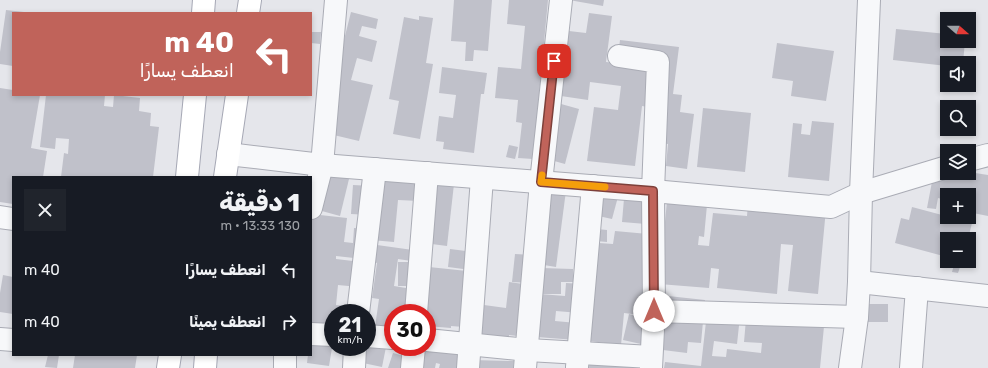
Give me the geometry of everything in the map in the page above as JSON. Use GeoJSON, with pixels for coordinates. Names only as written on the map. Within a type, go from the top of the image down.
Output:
{"type":"FeatureCollection","features":[{"type":"Feature","properties":{"kind":"main road"},"geometry":{"type":"LineString","coordinates":[[203,12],[204,0]]}},
{"type":"Feature","properties":{"kind":"main road"},"geometry":{"type":"LineString","coordinates":[[248,12],[250,0]]}},
{"type":"Feature","properties":{"kind":"main road"},"geometry":{"type":"LineString","coordinates":[[187,176],[195,96]]}},
{"type":"Feature","properties":{"kind":"main road"},"geometry":{"type":"LineString","coordinates":[[226,176],[237,96]]}},
{"type":"Feature","properties":{"kind":"main road"},"geometry":{"type":"LineString","coordinates":[[168,368],[170,356]]}},
{"type":"Feature","properties":{"kind":"main road"},"geometry":{"type":"LineString","coordinates":[[205,368],[206,356]]}},
{"type":"Feature","properties":{"kind":"street"},"geometry":{"type":"LineString","coordinates":[[312,204],[322,165],[336,0]]}},
{"type":"Feature","properties":{"kind":"street"},"geometry":{"type":"LineString","coordinates":[[527,359],[541,182],[561,0]]}},
{"type":"Feature","properties":{"kind":"street"},"geometry":{"type":"LineString","coordinates":[[850,368],[857,317],[859,282],[869,0]]}},
{"type":"Feature","properties":{"kind":"street"},"geometry":{"type":"LineString","coordinates":[[436,341],[470,344],[527,359],[651,363],[654,311],[653,191],[658,62],[619,56]]}},
{"type":"Feature","properties":{"kind":"street"},"geometry":{"type":"LineString","coordinates":[[228,154],[322,165],[593,186],[831,207],[861,193],[940,169]]}},
{"type":"Feature","properties":{"kind":"street"},"geometry":{"type":"LineString","coordinates":[[976,158],[988,155]]}},
{"type":"Feature","properties":{"kind":"street"},"geometry":{"type":"LineString","coordinates":[[359,304],[375,169]]}},
{"type":"Feature","properties":{"kind":"street"},"geometry":{"type":"LineString","coordinates":[[417,304],[427,173]]}},
{"type":"Feature","properties":{"kind":"street"},"geometry":{"type":"LineString","coordinates":[[468,368],[482,178]]}},
{"type":"Feature","properties":{"kind":"street"},"geometry":{"type":"LineString","coordinates":[[578,361],[593,186]]}},
{"type":"Feature","properties":{"kind":"street"},"geometry":{"type":"LineString","coordinates":[[0,217],[12,219]]}},
{"type":"Feature","properties":{"kind":"street"},"geometry":{"type":"LineString","coordinates":[[859,282],[988,296]]}},
{"type":"Feature","properties":{"kind":"street"},"geometry":{"type":"LineString","coordinates":[[911,368],[917,288]]}},
{"type":"Feature","properties":{"kind":"street"},"geometry":{"type":"LineString","coordinates":[[654,311],[857,317]]}},
{"type":"Feature","properties":{"kind":"street"},"geometry":{"type":"LineString","coordinates":[[312,334],[324,335]]}},
{"type":"Feature","properties":{"kind":"street"},"geometry":{"type":"LineString","coordinates":[[0,339],[12,340]]}},
{"type":"Feature","properties":{"kind":"street"},"geometry":{"type":"LineString","coordinates":[[284,368],[285,356]]}},
{"type":"Feature","properties":{"kind":"street"},"geometry":{"type":"LineString","coordinates":[[354,368],[355,356]]}},
{"type":"Feature","properties":{"kind":"street"},"geometry":{"type":"LineString","coordinates":[[412,368],[413,356]]}},
{"type":"Feature","properties":{"kind":"building"},"geometry":{"type":"Polygon","coordinates":[[[454,0],[492,0],[488,51],[474,50],[473,61],[465,61],[466,42],[451,41],[454,0]]]}},
{"type":"Feature","properties":{"kind":"building"},"geometry":{"type":"Polygon","coordinates":[[[509,0],[548,0],[533,159],[518,158],[522,123],[516,122],[518,100],[495,98],[498,67],[521,69],[525,26],[507,24],[509,0]]]}},
{"type":"Feature","properties":{"kind":"building"},"geometry":{"type":"Polygon","coordinates":[[[569,0],[604,0],[603,6],[569,0]]]}},
{"type":"Feature","properties":{"kind":"building"},"geometry":{"type":"Polygon","coordinates":[[[6,10],[24,12],[12,12],[12,66],[0,64],[0,52],[6,10]]]}},
{"type":"Feature","properties":{"kind":"building"},"geometry":{"type":"Polygon","coordinates":[[[351,12],[378,19],[376,29],[362,26],[359,36],[377,41],[372,62],[357,58],[351,80],[373,85],[359,141],[321,132],[351,12]]]}},
{"type":"Feature","properties":{"kind":"building"},"geometry":{"type":"Polygon","coordinates":[[[589,13],[612,16],[606,62],[617,63],[620,40],[679,47],[673,94],[682,95],[680,112],[694,114],[687,169],[666,166],[668,144],[644,141],[648,107],[642,106],[635,166],[587,161],[594,107],[618,110],[621,86],[590,82],[588,100],[561,96],[569,31],[586,33],[589,13]]]}},
{"type":"Feature","properties":{"kind":"building"},"geometry":{"type":"Polygon","coordinates":[[[419,16],[433,18],[426,63],[433,64],[420,139],[393,134],[399,101],[389,99],[404,17],[419,20],[419,16]]]}},
{"type":"Feature","properties":{"kind":"building"},"geometry":{"type":"Polygon","coordinates":[[[896,29],[940,33],[940,48],[964,48],[964,56],[940,56],[940,65],[893,60],[896,29]]]}},
{"type":"Feature","properties":{"kind":"building"},"geometry":{"type":"Polygon","coordinates":[[[312,32],[321,32],[320,44],[312,43],[312,32]]]}},
{"type":"Feature","properties":{"kind":"building"},"geometry":{"type":"Polygon","coordinates":[[[777,43],[834,51],[826,101],[791,96],[793,81],[772,78],[777,43]]]}},
{"type":"Feature","properties":{"kind":"building"},"geometry":{"type":"Polygon","coordinates":[[[442,67],[487,73],[484,94],[481,94],[474,153],[443,149],[444,142],[436,141],[439,116],[453,118],[456,95],[439,93],[442,67]]]}},
{"type":"Feature","properties":{"kind":"building"},"geometry":{"type":"Polygon","coordinates":[[[0,88],[12,90],[12,96],[40,96],[31,148],[47,151],[43,176],[12,176],[12,204],[0,202],[0,88]]]}},
{"type":"Feature","properties":{"kind":"building"},"geometry":{"type":"Polygon","coordinates":[[[46,96],[105,96],[104,106],[113,107],[114,96],[140,98],[139,111],[151,113],[150,126],[159,127],[153,176],[61,176],[64,153],[68,154],[69,139],[56,138],[55,149],[40,147],[46,96]]]}},
{"type":"Feature","properties":{"kind":"building"},"geometry":{"type":"Polygon","coordinates":[[[554,102],[579,109],[565,164],[547,159],[554,102]]]}},
{"type":"Feature","properties":{"kind":"building"},"geometry":{"type":"Polygon","coordinates":[[[703,108],[751,113],[745,172],[697,167],[703,108]]]}},
{"type":"Feature","properties":{"kind":"building"},"geometry":{"type":"Polygon","coordinates":[[[812,121],[834,123],[829,181],[788,177],[793,123],[802,124],[801,134],[810,135],[812,121]]]}},
{"type":"Feature","properties":{"kind":"building"},"geometry":{"type":"Polygon","coordinates":[[[509,145],[518,147],[515,159],[506,157],[509,145]]]}},
{"type":"Feature","properties":{"kind":"building"},"geometry":{"type":"Polygon","coordinates":[[[935,166],[940,169],[940,180],[976,180],[976,173],[988,175],[988,216],[976,214],[976,188],[940,188],[940,198],[938,198],[936,209],[927,208],[935,166]]]}},
{"type":"Feature","properties":{"kind":"building"},"geometry":{"type":"Polygon","coordinates":[[[316,171],[349,179],[340,216],[312,208],[316,171]]]}},
{"type":"Feature","properties":{"kind":"building"},"geometry":{"type":"Polygon","coordinates":[[[377,173],[421,177],[419,201],[398,200],[394,242],[371,240],[377,173]]]}},
{"type":"Feature","properties":{"kind":"building"},"geometry":{"type":"Polygon","coordinates":[[[544,180],[567,183],[556,267],[538,264],[544,180]]]}},
{"type":"Feature","properties":{"kind":"building"},"geometry":{"type":"Polygon","coordinates":[[[430,181],[454,184],[447,246],[424,243],[430,181]]]}},
{"type":"Feature","properties":{"kind":"building"},"geometry":{"type":"Polygon","coordinates":[[[353,185],[372,186],[370,215],[351,214],[353,185]]]}},
{"type":"Feature","properties":{"kind":"building"},"geometry":{"type":"Polygon","coordinates":[[[625,187],[649,189],[646,224],[622,222],[625,187]]]}},
{"type":"Feature","properties":{"kind":"building"},"geometry":{"type":"Polygon","coordinates":[[[601,188],[619,193],[612,219],[594,215],[601,188]]]}},
{"type":"Feature","properties":{"kind":"building"},"geometry":{"type":"Polygon","coordinates":[[[667,201],[707,205],[704,237],[699,236],[698,245],[709,246],[713,213],[747,216],[748,203],[826,209],[818,294],[788,291],[793,245],[781,244],[777,294],[717,288],[719,269],[711,268],[709,288],[659,284],[667,201]]]}},
{"type":"Feature","properties":{"kind":"building"},"geometry":{"type":"Polygon","coordinates":[[[912,207],[940,214],[940,224],[972,224],[970,232],[940,232],[940,255],[895,243],[901,218],[909,220],[912,207]]]}},
{"type":"Feature","properties":{"kind":"building"},"geometry":{"type":"Polygon","coordinates":[[[312,214],[347,218],[344,242],[353,243],[354,228],[367,229],[363,259],[336,256],[336,259],[353,261],[352,270],[361,272],[359,287],[338,285],[336,304],[324,304],[324,324],[312,323],[312,214]]]}},
{"type":"Feature","properties":{"kind":"building"},"geometry":{"type":"Polygon","coordinates":[[[597,229],[607,230],[607,242],[596,241],[597,229]]]}},
{"type":"Feature","properties":{"kind":"building"},"geometry":{"type":"Polygon","coordinates":[[[615,231],[648,234],[640,315],[624,313],[621,345],[589,341],[599,243],[613,244],[615,231]]]}},
{"type":"Feature","properties":{"kind":"building"},"geometry":{"type":"Polygon","coordinates":[[[377,245],[420,251],[418,262],[398,259],[394,286],[418,290],[416,304],[384,304],[384,328],[376,327],[379,299],[372,298],[377,263],[374,262],[377,245]]]}},
{"type":"Feature","properties":{"kind":"building"},"geometry":{"type":"Polygon","coordinates":[[[450,249],[474,252],[471,270],[448,267],[450,249]]]}},
{"type":"Feature","properties":{"kind":"building"},"geometry":{"type":"Polygon","coordinates":[[[515,254],[533,255],[531,283],[512,282],[515,254]]]}},
{"type":"Feature","properties":{"kind":"building"},"geometry":{"type":"Polygon","coordinates":[[[398,262],[417,262],[417,286],[398,286],[398,262]]]}},
{"type":"Feature","properties":{"kind":"building"},"geometry":{"type":"Polygon","coordinates":[[[429,267],[467,271],[464,327],[436,327],[436,304],[428,304],[429,267]]]}},
{"type":"Feature","properties":{"kind":"building"},"geometry":{"type":"Polygon","coordinates":[[[541,268],[573,269],[573,282],[561,282],[561,294],[540,294],[541,268]]]}},
{"type":"Feature","properties":{"kind":"building"},"geometry":{"type":"Polygon","coordinates":[[[953,268],[960,268],[958,273],[952,272],[953,268]]]}},
{"type":"Feature","properties":{"kind":"building"},"geometry":{"type":"Polygon","coordinates":[[[3,275],[12,277],[12,314],[0,312],[0,293],[3,275]]]}},
{"type":"Feature","properties":{"kind":"building"},"geometry":{"type":"Polygon","coordinates":[[[509,282],[530,285],[526,337],[481,334],[484,305],[506,308],[509,282]]]}},
{"type":"Feature","properties":{"kind":"building"},"geometry":{"type":"Polygon","coordinates":[[[566,283],[583,284],[580,313],[556,311],[555,321],[577,323],[576,340],[537,337],[540,294],[565,296],[566,283]]]}},
{"type":"Feature","properties":{"kind":"building"},"geometry":{"type":"Polygon","coordinates":[[[659,295],[705,300],[701,343],[688,342],[687,353],[663,350],[665,327],[656,327],[659,295]]]}},
{"type":"Feature","properties":{"kind":"building"},"geometry":{"type":"Polygon","coordinates":[[[708,304],[741,307],[737,344],[714,341],[712,356],[726,357],[727,349],[761,353],[762,343],[744,342],[747,308],[825,316],[820,368],[664,368],[665,362],[701,366],[708,304]]]}},
{"type":"Feature","properties":{"kind":"building"},"geometry":{"type":"Polygon","coordinates":[[[865,304],[888,304],[888,322],[866,322],[865,304]]]}},
{"type":"Feature","properties":{"kind":"building"},"geometry":{"type":"Polygon","coordinates":[[[629,314],[647,319],[641,344],[623,340],[629,314]]]}},
{"type":"Feature","properties":{"kind":"building"},"geometry":{"type":"Polygon","coordinates":[[[312,336],[324,340],[324,356],[331,356],[329,366],[307,363],[308,356],[312,356],[312,336]]]}},
{"type":"Feature","properties":{"kind":"building"},"geometry":{"type":"Polygon","coordinates":[[[462,341],[456,368],[439,368],[440,364],[436,363],[435,368],[413,368],[419,356],[436,356],[436,345],[462,341]]]}},
{"type":"Feature","properties":{"kind":"building"},"geometry":{"type":"Polygon","coordinates":[[[384,343],[384,356],[382,367],[363,363],[364,356],[376,356],[376,345],[384,343]]]}},
{"type":"Feature","properties":{"kind":"building"},"geometry":{"type":"Polygon","coordinates":[[[48,356],[59,356],[57,368],[45,367],[48,356]]]}},
{"type":"Feature","properties":{"kind":"building"},"geometry":{"type":"Polygon","coordinates":[[[75,356],[137,356],[135,368],[73,368],[75,356]]]}},
{"type":"Feature","properties":{"kind":"building"},"geometry":{"type":"Polygon","coordinates":[[[392,356],[404,356],[411,368],[388,368],[392,356]]]}},
{"type":"Feature","properties":{"kind":"building"},"geometry":{"type":"Polygon","coordinates":[[[590,357],[643,368],[589,368],[590,357]]]}},
{"type":"Feature","properties":{"kind":"building"},"geometry":{"type":"Polygon","coordinates":[[[472,360],[514,361],[513,368],[472,368],[472,360]]]}},
{"type":"Feature","properties":{"kind":"slow traffic"},"geometry":{"type":"LineString","coordinates":[[542,175],[541,182],[605,187]]}},
{"type":"Feature","properties":{"kind":"route"},"geometry":{"type":"LineString","coordinates":[[554,61],[541,182],[653,191],[654,311]]}}]}
